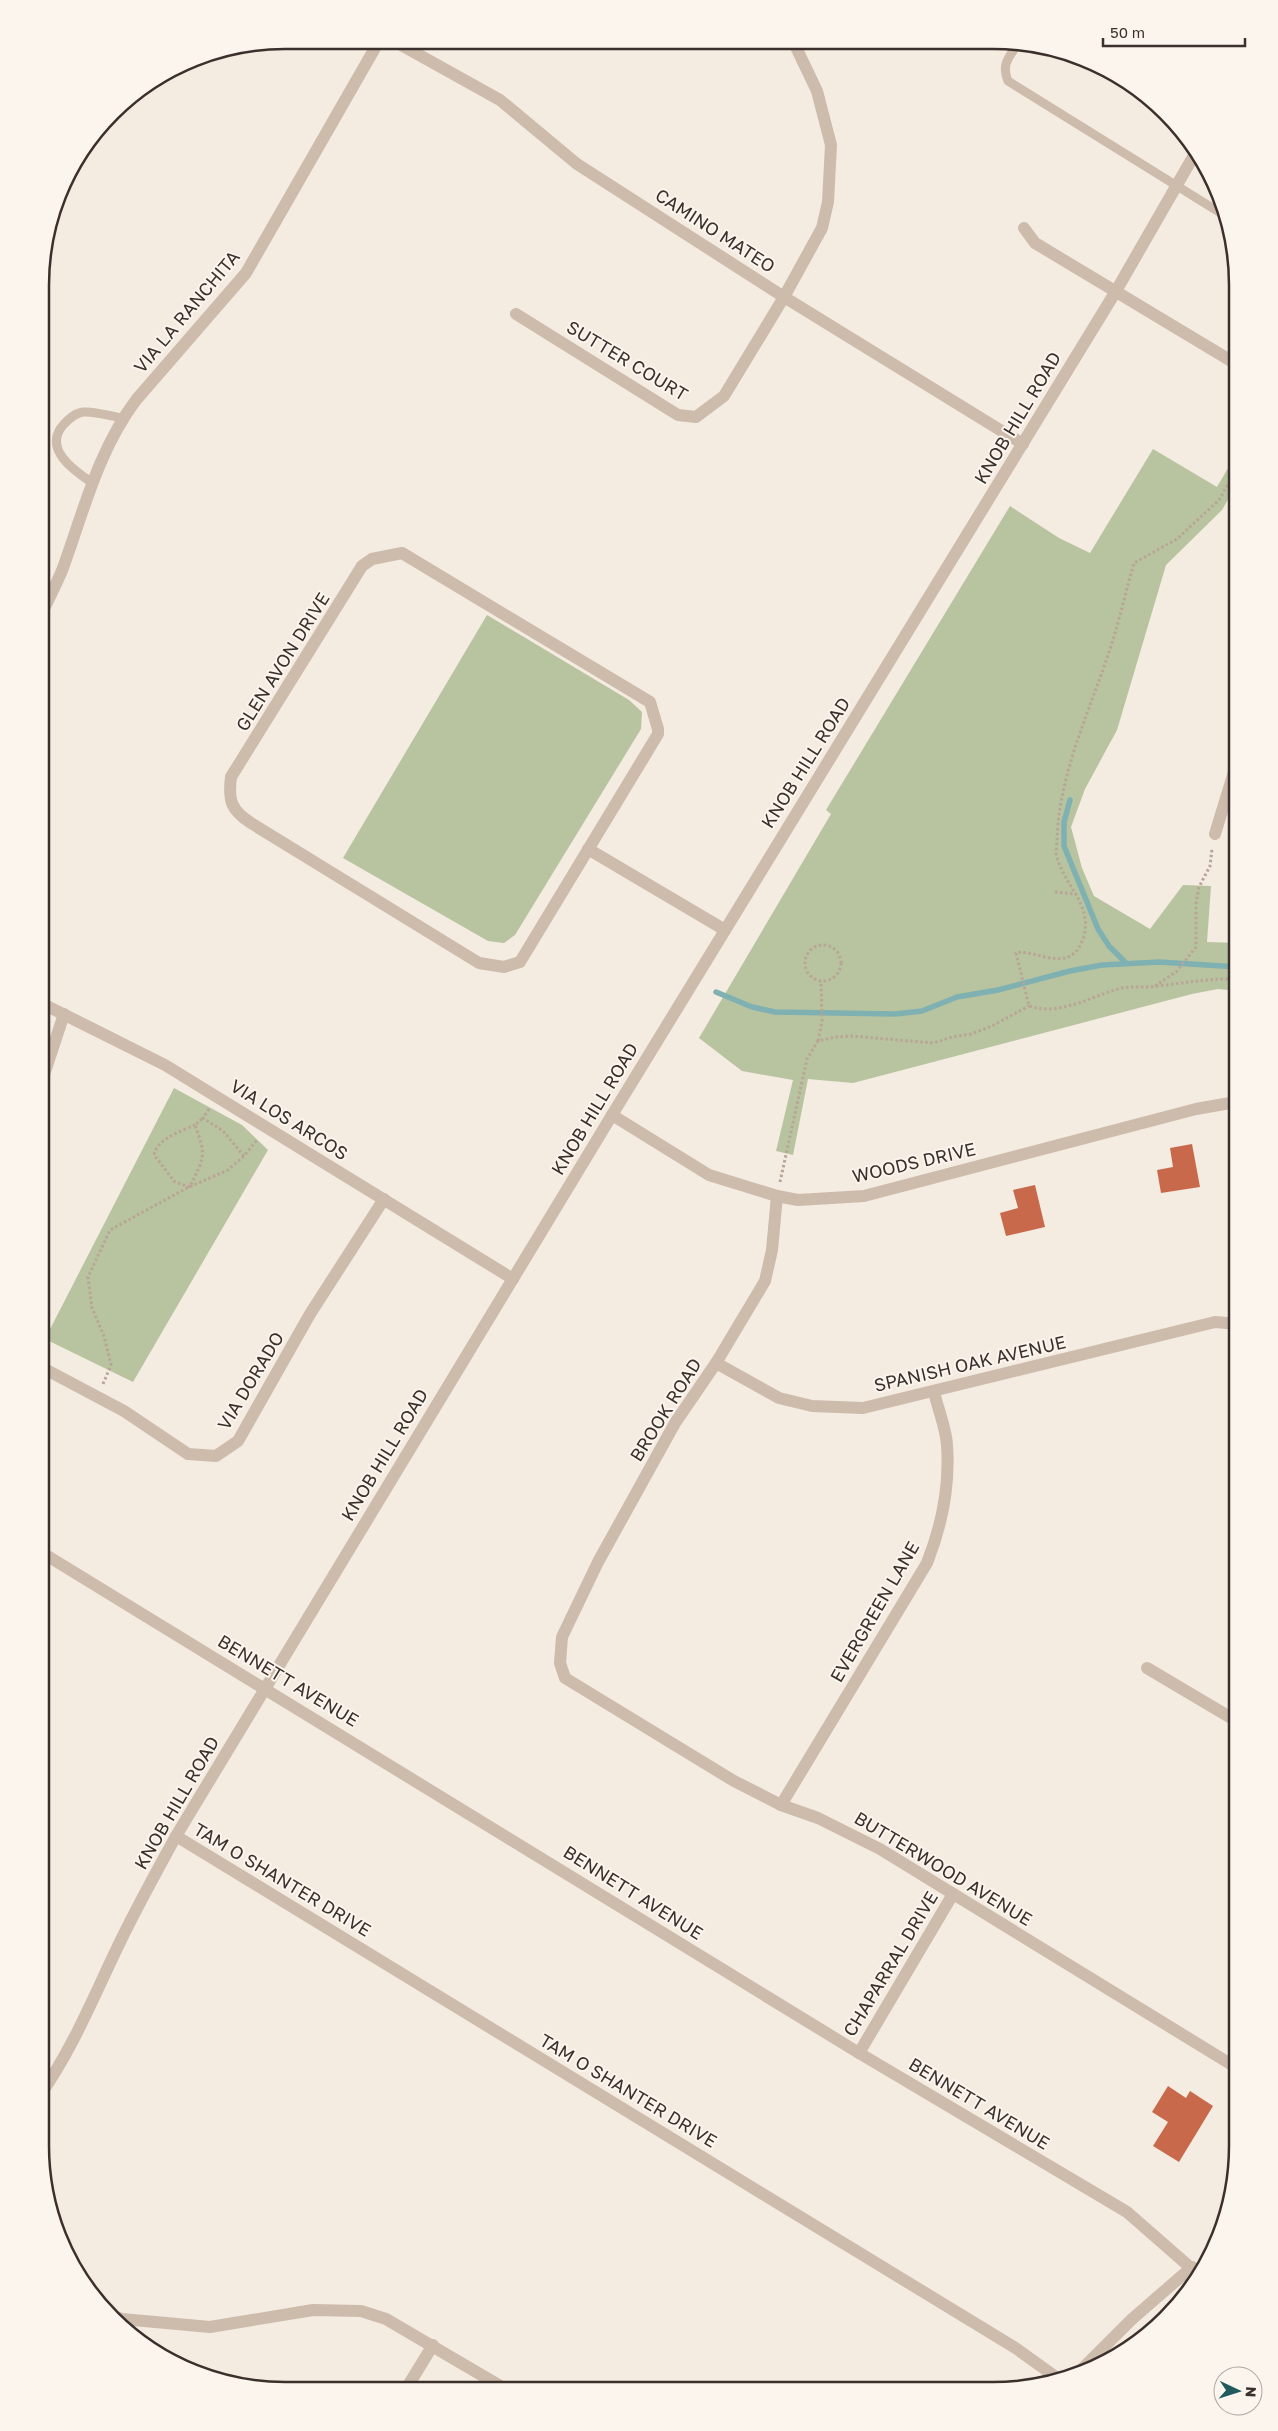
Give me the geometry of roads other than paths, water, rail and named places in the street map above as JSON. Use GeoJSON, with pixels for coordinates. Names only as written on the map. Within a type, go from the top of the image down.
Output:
{"type":"FeatureCollection","features":[{"type":"Feature","properties":{"kind":"street","name":"VIA LA RANCHITA"},"geometry":{"type":"LineString","coordinates":[[49,598],[62,570],[91,482],[122,418],[246,273],[374,49]]}},
{"type":"Feature","properties":{"kind":"street","name":"CAMINO MATEO"},"geometry":{"type":"LineString","coordinates":[[408,49],[500,100],[577,164],[784,297],[1023,444]]}},
{"type":"Feature","properties":{"kind":"street","name":"SUTTER COURT"},"geometry":{"type":"LineString","coordinates":[[516,314],[678,415],[696,417],[724,396],[784,297],[822,228],[828,202],[831,145],[817,91],[797,49]]}},
{"type":"Feature","properties":{"kind":"street","name":"KNOB HILL ROAD"},"geometry":{"type":"LineString","coordinates":[[49,2082],[59,2068],[91,2007],[121,1940],[176,1836],[612,1115],[1116,291],[1192,159]]}},
{"type":"Feature","properties":{"kind":"street"},"geometry":{"type":"LineString","coordinates":[[1024,228],[1035,243],[1229,359]]}},
{"type":"Feature","properties":{"kind":"street","name":"GLEN AVON DRIVE"},"geometry":{"type":"LineString","coordinates":[[402,553],[650,702],[658,734],[588,849],[520,962],[504,967],[479,963],[237,814],[229,796],[231,778],[362,566],[372,559],[402,553]]}},
{"type":"Feature","properties":{"kind":"street"},"geometry":{"type":"LineString","coordinates":[[1215,834],[1229,788]]}},
{"type":"Feature","properties":{"kind":"street"},"geometry":{"type":"LineString","coordinates":[[588,849],[725,930]]}},
{"type":"Feature","properties":{"kind":"street","name":"VIA LOS ARCOS"},"geometry":{"type":"LineString","coordinates":[[49,1007],[166,1065],[513,1278]]}},
{"type":"Feature","properties":{"kind":"street"},"geometry":{"type":"LineString","coordinates":[[49,1060],[64,1014]]}},
{"type":"Feature","properties":{"kind":"street","name":"WOODS DRIVE"},"geometry":{"type":"LineString","coordinates":[[612,1115],[709,1175],[777,1196],[798,1200],[864,1196],[1196,1109],[1229,1104]]}},
{"type":"Feature","properties":{"kind":"street","name":"BROOK ROAD"},"geometry":{"type":"LineString","coordinates":[[562,1637],[598,1562],[666,1440],[716,1363],[765,1281],[772,1250],[777,1196]]}},
{"type":"Feature","properties":{"kind":"street","name":"VIA DORADO"},"geometry":{"type":"LineString","coordinates":[[49,1371],[124,1411],[188,1454],[216,1456],[238,1441],[310,1314],[384,1199]]}},
{"type":"Feature","properties":{"kind":"street","name":"SPANISH OAK AVENUE"},"geometry":{"type":"LineString","coordinates":[[716,1363],[778,1398],[812,1406],[862,1408],[934,1392],[1214,1322],[1229,1323]]}},
{"type":"Feature","properties":{"kind":"street","name":"EVERGREEN LANE"},"geometry":{"type":"LineString","coordinates":[[782,1805],[926,1563],[935,1542],[945,1507],[947,1444],[934,1392]]}},
{"type":"Feature","properties":{"kind":"street","name":"BENNETT AVENUE"},"geometry":{"type":"LineString","coordinates":[[49,1557],[859,2052],[1127,2212],[1194,2270]]}},
{"type":"Feature","properties":{"kind":"street","name":"BUTTERWOOD AVENUE"},"geometry":{"type":"LineString","coordinates":[[562,1637],[560,1663],[565,1678],[734,1781],[782,1805],[818,1818],[880,1849],[1229,2063]]}},
{"type":"Feature","properties":{"kind":"street"},"geometry":{"type":"LineString","coordinates":[[1147,1668],[1229,1717]]}},
{"type":"Feature","properties":{"kind":"street","name":"TAM O SHANTER DRIVE"},"geometry":{"type":"LineString","coordinates":[[176,1836],[1008,2343],[1052,2374]]}},
{"type":"Feature","properties":{"kind":"street","name":"CHAPARRAL DRIVE"},"geometry":{"type":"LineString","coordinates":[[859,2052],[953,1894]]}},
{"type":"Feature","properties":{"kind":"street"},"geometry":{"type":"LineString","coordinates":[[1090,2362],[1132,2320],[1191,2274]]}},
{"type":"Feature","properties":{"kind":"street"},"geometry":{"type":"LineString","coordinates":[[126,2321],[210,2327],[313,2310],[361,2311],[386,2319],[494,2382]]}},
{"type":"Feature","properties":{"kind":"street"},"geometry":{"type":"LineString","coordinates":[[410,2382],[433,2345]]}},
{"type":"Feature","properties":{"kind":"lane"},"geometry":{"type":"LineString","coordinates":[[1013,50],[1005,63],[1005,73],[1008,81],[1218,211]]}},
{"type":"Feature","properties":{"kind":"lane"},"geometry":{"type":"LineString","coordinates":[[91,482],[69,467],[60,455],[56,441],[61,428],[71,417],[83,412],[122,418]]}},
{"type":"Feature","properties":{"kind":"waterway"},"geometry":{"type":"LineString","coordinates":[[1070,800],[1064,822],[1064,846],[1098,929],[1109,946],[1126,963]]}},
{"type":"Feature","properties":{"kind":"waterway"},"geometry":{"type":"LineString","coordinates":[[716,992],[752,1007],[775,1012],[895,1014],[922,1011],[957,997],[998,990],[1070,971],[1102,965],[1159,962],[1229,966]]}}]}
